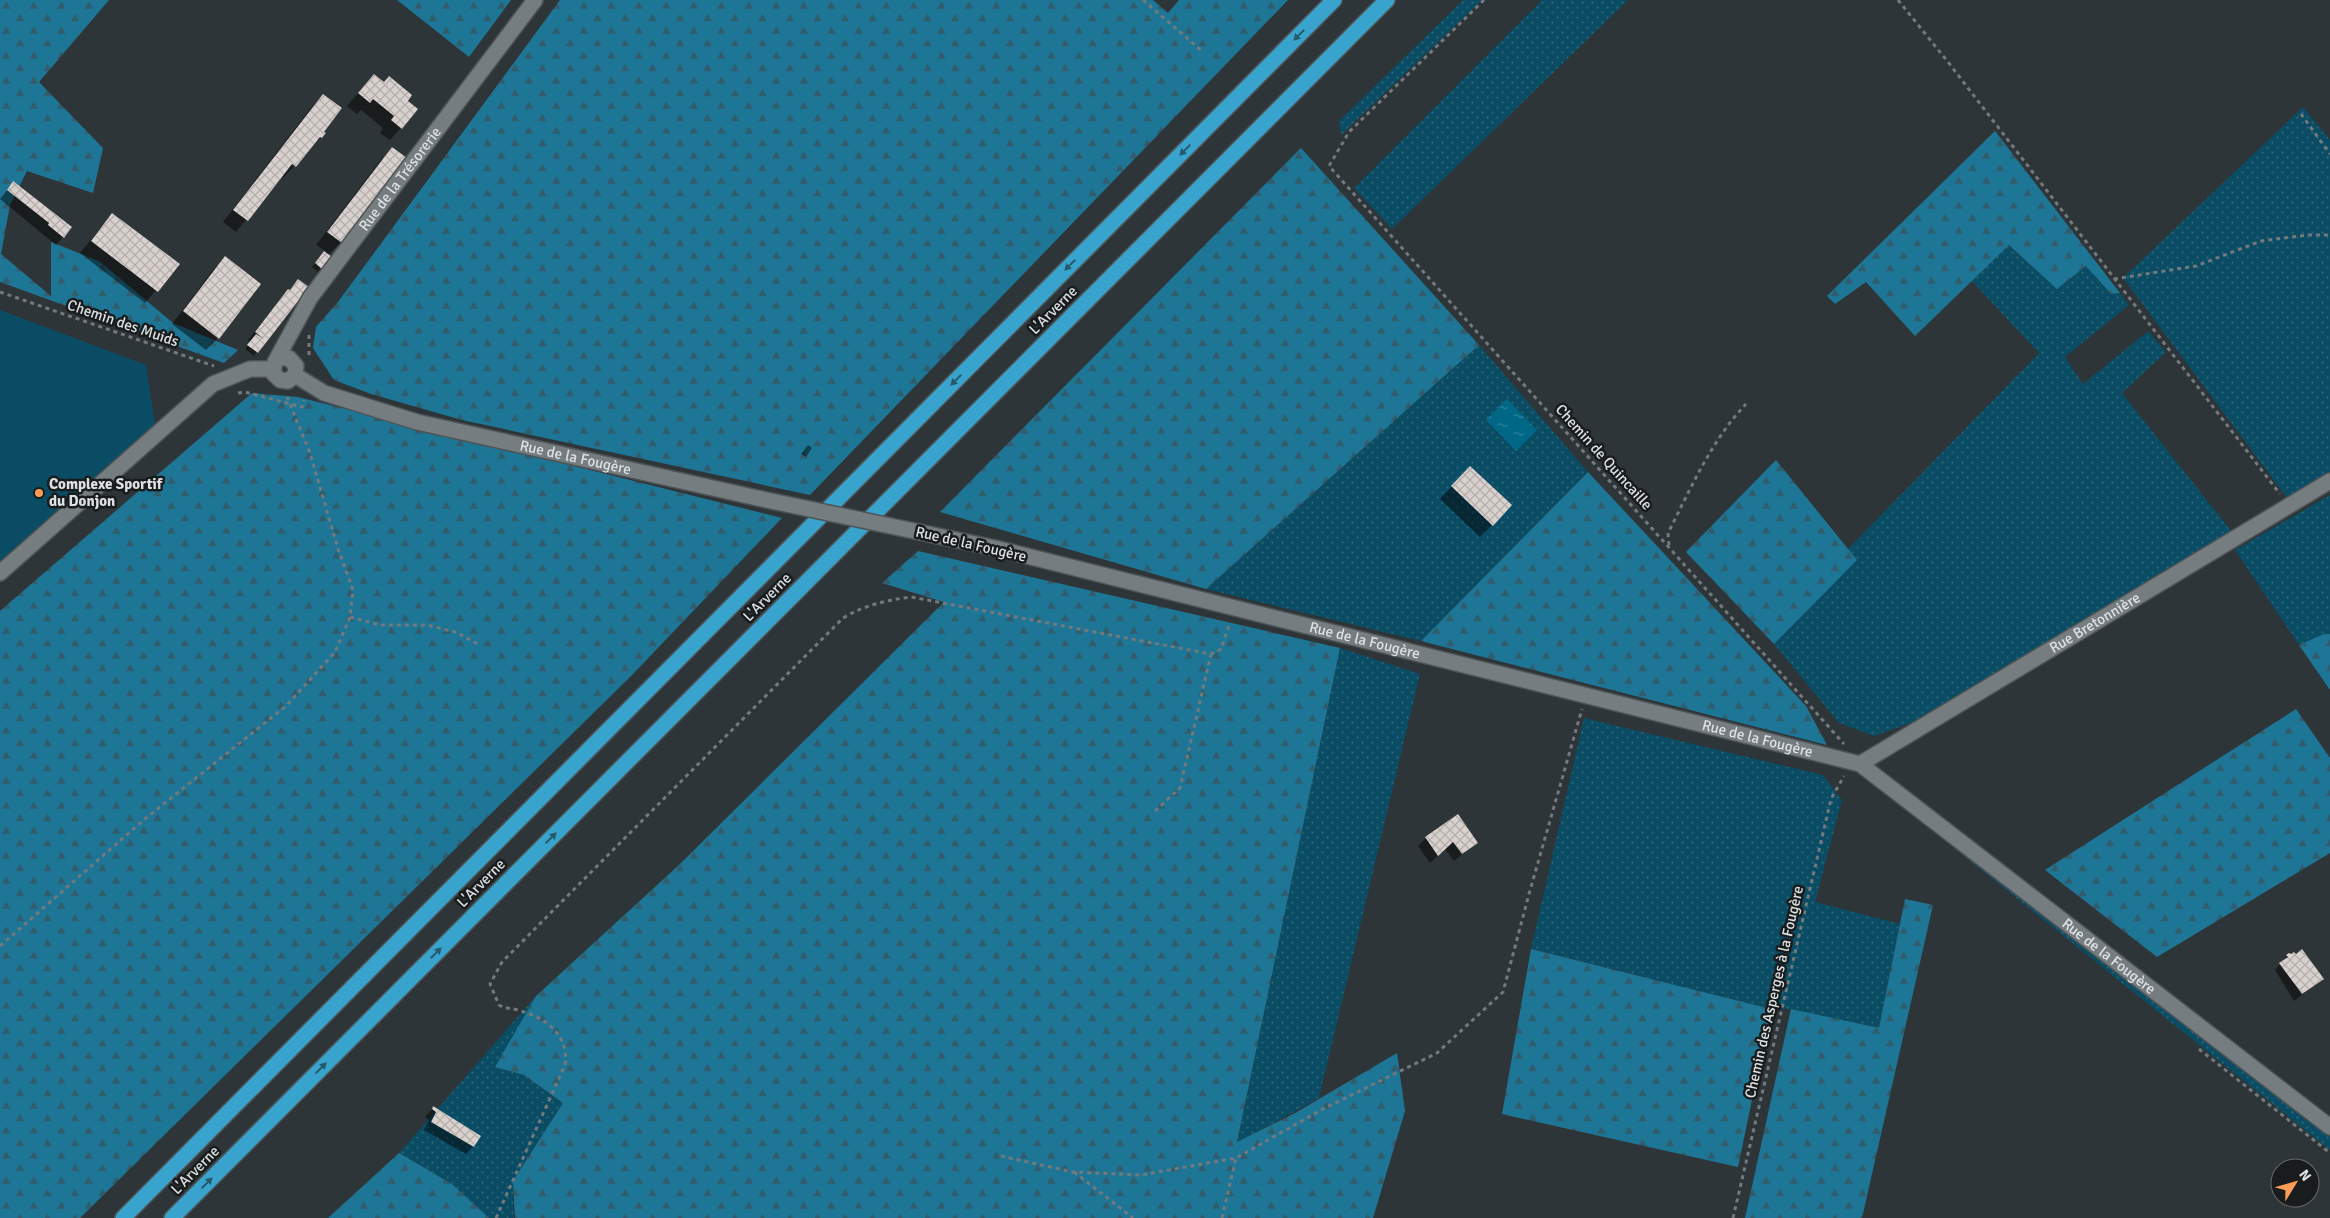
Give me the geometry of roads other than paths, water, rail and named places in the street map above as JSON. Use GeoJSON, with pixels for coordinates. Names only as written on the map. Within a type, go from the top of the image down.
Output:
{"type":"FeatureCollection","features":[{"type":"Feature","properties":{"kind":"highway","name":"L'Arverne"},"geometry":{"type":"LineString","coordinates":[[123,1218],[1334,0]]}},
{"type":"Feature","properties":{"kind":"highway","name":"L'Arverne"},"geometry":{"type":"LineString","coordinates":[[172,1218],[1386,0]]}},
{"type":"Feature","properties":{"kind":"street","name":"Rue de la Trésorerie"},"geometry":{"type":"LineString","coordinates":[[276,370],[310,298],[535,0]]}},
{"type":"Feature","properties":{"kind":"street"},"geometry":{"type":"LineString","coordinates":[[0,573],[213,384],[238,375],[250,368],[276,370],[288,381],[295,375],[296,366],[289,358],[279,358],[276,370]]}},
{"type":"Feature","properties":{"kind":"street","name":"Rue de la Fougère"},"geometry":{"type":"LineString","coordinates":[[295,375],[324,393],[417,422],[762,499],[995,548],[1860,764],[2330,1127]]}},
{"type":"Feature","properties":{"kind":"street","name":"Rue Bretonnière"},"geometry":{"type":"LineString","coordinates":[[1860,764],[2330,482]]}},
{"type":"Feature","properties":{"kind":"water"},"geometry":{"type":"Polygon","coordinates":[[[1507,399],[1537,430],[1516,451],[1486,420],[1507,399]]]}},
{"type":"Feature","properties":{"kind":"place","name":"Complexe Sportif du Donjon"},"geometry":{"type":"Point","coordinates":[39,493]}}]}
